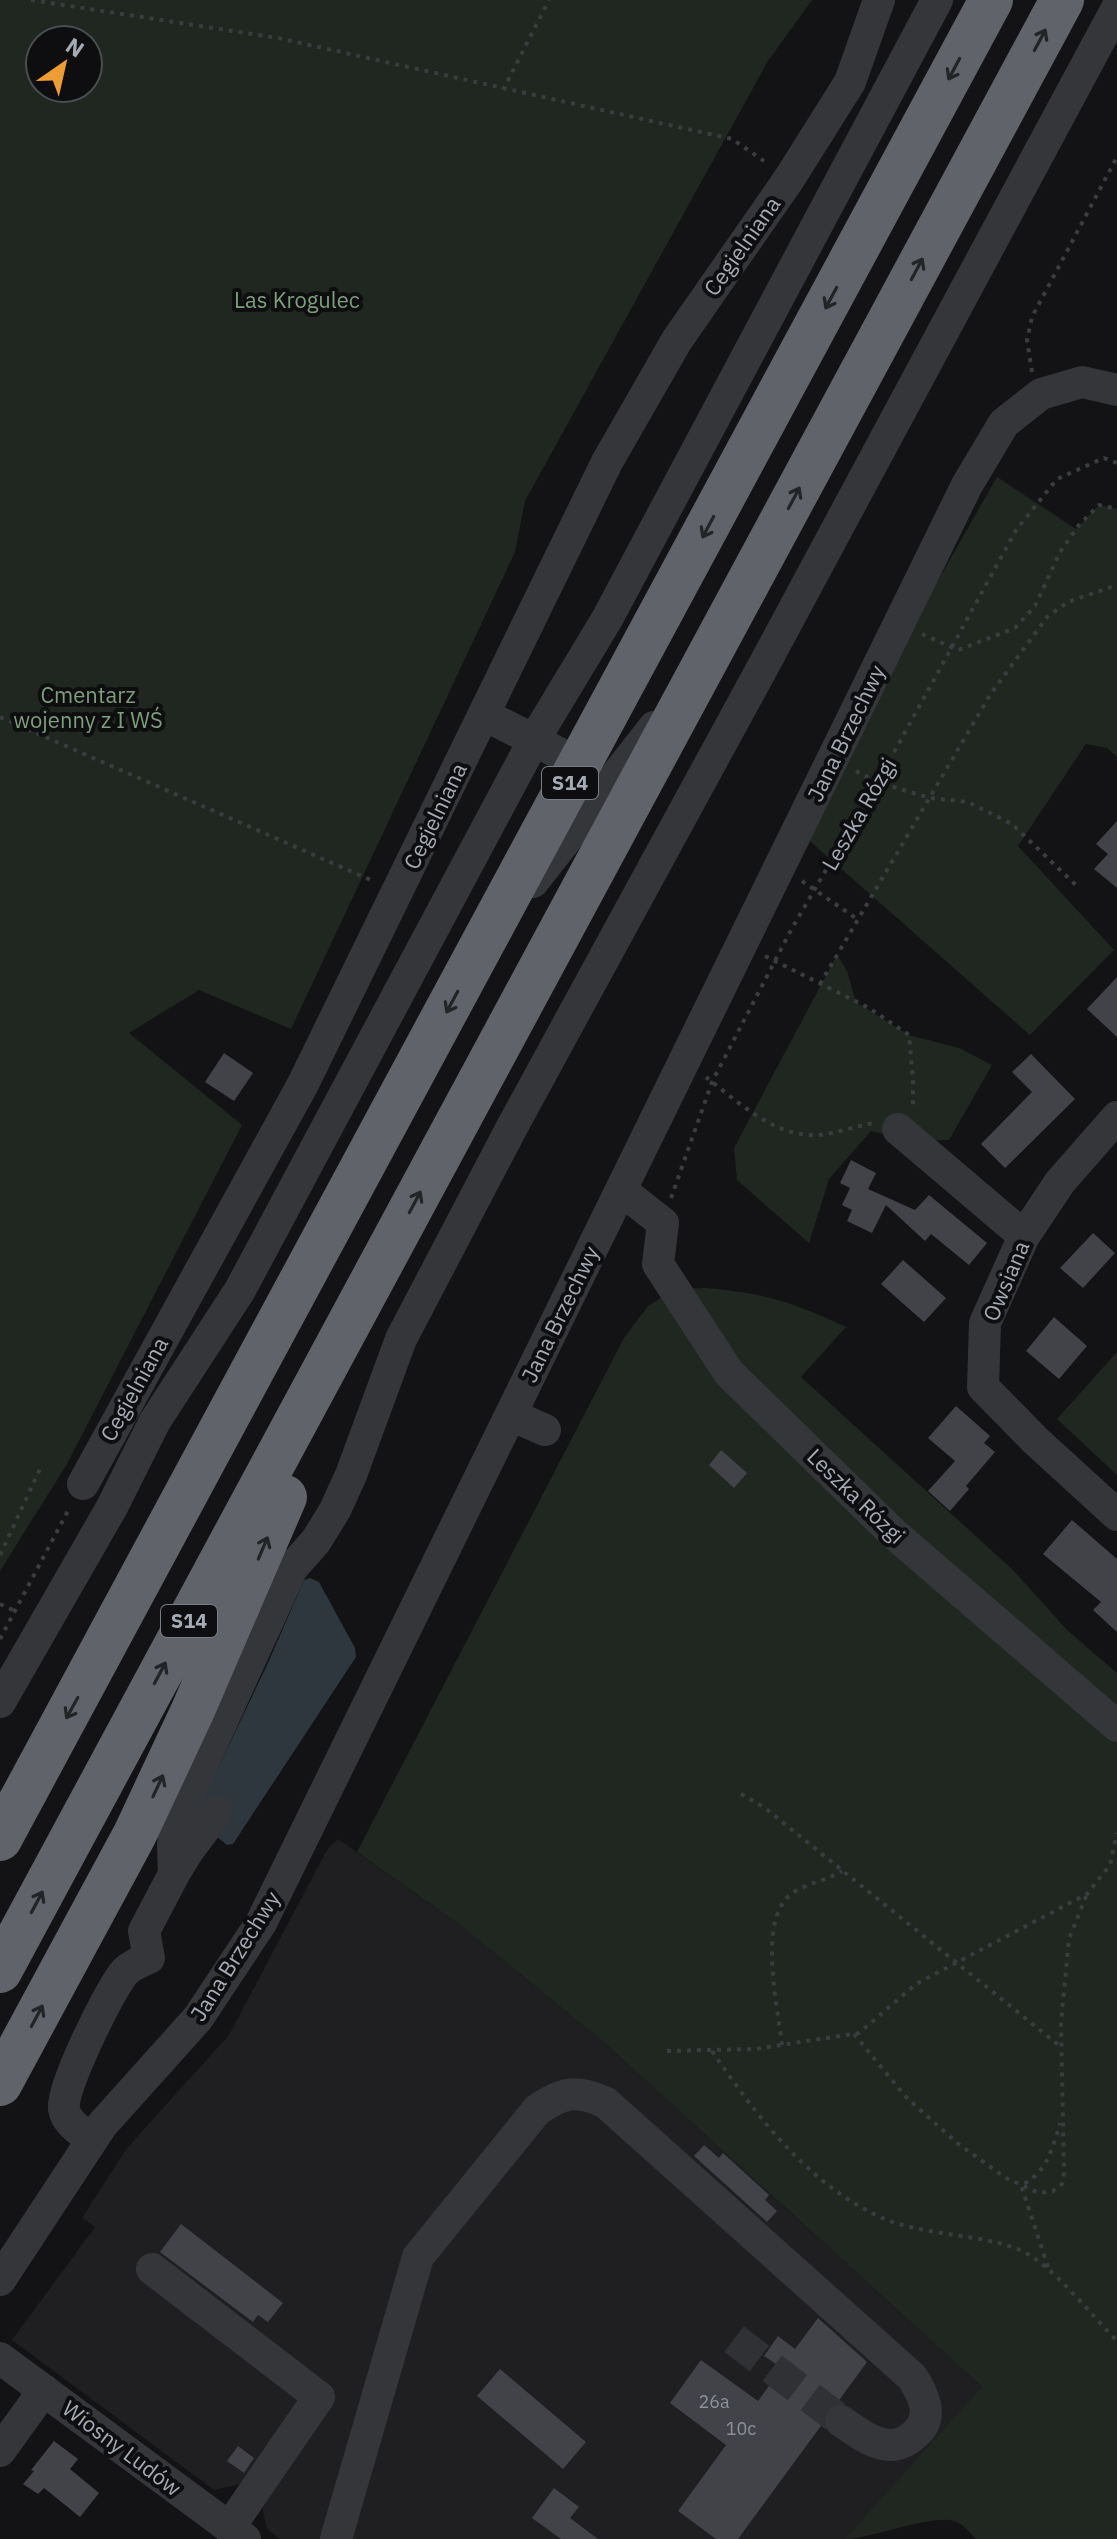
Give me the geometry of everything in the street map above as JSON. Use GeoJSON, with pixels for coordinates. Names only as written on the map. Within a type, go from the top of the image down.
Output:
{"type":"FeatureCollection","features":[{"type":"Feature","properties":{"kind":"highway","name":"S14"},"geometry":{"type":"LineString","coordinates":[[0,1839],[480,950],[587,784],[653,628],[991,0]]}},
{"type":"Feature","properties":{"kind":"highway","name":"S14"},"geometry":{"type":"LineString","coordinates":[[0,1971],[1062,0]]}},
{"type":"Feature","properties":{"kind":"highway"},"geometry":{"type":"LineString","coordinates":[[0,2084],[135,1834],[193,1710],[378,1270]]}},
{"type":"Feature","properties":{"kind":"street","name":"Cegielniana"},"geometry":{"type":"LineString","coordinates":[[83,1484],[303,1084],[607,462],[677,340],[789,179],[850,82],[879,0]]}},
{"type":"Feature","properties":{"kind":"street"},"geometry":{"type":"LineString","coordinates":[[0,1702],[112,1507],[155,1421],[240,1290],[534,740],[607,619],[937,0]]}},
{"type":"Feature","properties":{"kind":"street"},"geometry":{"type":"LineString","coordinates":[[174,1874],[175,1824],[292,1568],[316,1541],[335,1510],[401,1339],[519,1113],[1117,8]]}},
{"type":"Feature","properties":{"kind":"street","name":"Jana Brzechwy"},"geometry":{"type":"LineString","coordinates":[[0,2280],[102,2125],[198,2018],[261,1923],[967,485],[1004,423],[1041,394],[1082,382],[1117,390]]}},
{"type":"Feature","properties":{"kind":"street"},"geometry":{"type":"LineString","coordinates":[[535,978],[587,784],[708,658]]}},
{"type":"Feature","properties":{"kind":"street"},"geometry":{"type":"LineString","coordinates":[[485,715],[534,740],[587,784]]}},
{"type":"Feature","properties":{"kind":"street","name":"Owsiana"},"geometry":{"type":"LineString","coordinates":[[1117,1117],[1060,1182],[1024,1236],[985,1323],[983,1387],[1036,1441],[1117,1515]]}},
{"type":"Feature","properties":{"kind":"street"},"geometry":{"type":"LineString","coordinates":[[905,1135],[1024,1236]]}},
{"type":"Feature","properties":{"kind":"street"},"geometry":{"type":"LineString","coordinates":[[621,1190],[663,1223]]}},
{"type":"Feature","properties":{"kind":"street","name":"Leszka Rózgi"},"geometry":{"type":"LineString","coordinates":[[663,1223],[658,1264],[729,1373],[893,1533],[1117,1726]]}},
{"type":"Feature","properties":{"kind":"street"},"geometry":{"type":"LineString","coordinates":[[511,1415],[545,1430]]}},
{"type":"Feature","properties":{"kind":"street"},"geometry":{"type":"LineString","coordinates":[[92,2140],[73,2126],[64,2112],[64,2100],[77,2063],[124,1971],[149,1958],[144,1931],[188,1851],[218,1811]]}},
{"type":"Feature","properties":{"kind":"street"},"geometry":{"type":"LineString","coordinates":[[336,2539],[418,2257],[537,2110],[551,2100],[569,2094],[588,2094],[606,2103],[912,2377],[924,2395],[926,2415],[920,2430],[908,2441],[893,2445],[874,2441],[841,2421]]}},
{"type":"Feature","properties":{"kind":"street"},"geometry":{"type":"LineString","coordinates":[[152,2269],[319,2397],[237,2533]]}},
{"type":"Feature","properties":{"kind":"street","name":"Wiosny Ludów"},"geometry":{"type":"LineString","coordinates":[[5,2372],[44,2390],[237,2533]]}},
{"type":"Feature","properties":{"kind":"street"},"geometry":{"type":"LineString","coordinates":[[0,2451],[44,2390]]}},
{"type":"Feature","properties":{"kind":"path"},"geometry":{"type":"LineString","coordinates":[[31,0],[278,38],[732,139],[789,179]]}},
{"type":"Feature","properties":{"kind":"path"},"geometry":{"type":"LineString","coordinates":[[503,90],[549,0]]}},
{"type":"Feature","properties":{"kind":"path"},"geometry":{"type":"LineString","coordinates":[[1041,394],[1032,373],[1027,340],[1032,317],[1117,157]]}},
{"type":"Feature","properties":{"kind":"path","name":"Leszka Rózgi"},"geometry":{"type":"LineString","coordinates":[[663,1223],[712,1082],[815,888],[1016,530],[1057,479],[1104,458],[1117,463]]}},
{"type":"Feature","properties":{"kind":"path"},"geometry":{"type":"LineString","coordinates":[[899,624],[958,650],[1015,628],[1035,606],[1060,552],[1079,525],[1099,505],[1117,509]]}},
{"type":"Feature","properties":{"kind":"path"},"geometry":{"type":"LineString","coordinates":[[820,984],[990,695],[1047,617],[1068,602],[1117,585]]}},
{"type":"Feature","properties":{"kind":"path"},"geometry":{"type":"LineString","coordinates":[[0,717],[397,892]]}},
{"type":"Feature","properties":{"kind":"path"},"geometry":{"type":"LineString","coordinates":[[833,758],[877,782],[930,798],[968,802],[1012,824],[1079,888]]}},
{"type":"Feature","properties":{"kind":"path"},"geometry":{"type":"LineString","coordinates":[[780,867],[858,920]]}},
{"type":"Feature","properties":{"kind":"path"},"geometry":{"type":"LineString","coordinates":[[685,1061],[762,1120],[796,1135],[822,1135],[877,1123],[905,1135],[913,1080],[909,1035],[869,1008],[742,943]]}},
{"type":"Feature","properties":{"kind":"path"},"geometry":{"type":"LineString","coordinates":[[0,1555],[40,1469]]}},
{"type":"Feature","properties":{"kind":"path"},"geometry":{"type":"LineString","coordinates":[[0,1639],[83,1484]]}},
{"type":"Feature","properties":{"kind":"path"},"geometry":{"type":"LineString","coordinates":[[0,1604],[15,1611]]}},
{"type":"Feature","properties":{"kind":"path"},"geometry":{"type":"LineString","coordinates":[[741,1794],[765,1808],[1061,2047]]}},
{"type":"Feature","properties":{"kind":"path"},"geometry":{"type":"LineString","coordinates":[[854,2034],[906,2097],[957,2143],[1006,2178],[1039,2193],[1053,2191],[1062,2184],[1061,2047],[1069,1939],[1087,1894],[1110,1865],[1117,1833]]}},
{"type":"Feature","properties":{"kind":"path"},"geometry":{"type":"LineString","coordinates":[[782,2045],[771,1960],[778,1916],[789,1896],[842,1871]]}},
{"type":"Feature","properties":{"kind":"path"},"geometry":{"type":"LineString","coordinates":[[667,2051],[782,2045],[859,2033],[916,1984],[1087,1894]]}},
{"type":"Feature","properties":{"kind":"path"},"geometry":{"type":"LineString","coordinates":[[712,2051],[751,2108],[809,2169],[836,2191],[893,2222],[1021,2251],[1042,2264],[1117,2341]]}},
{"type":"Feature","properties":{"kind":"path"},"geometry":{"type":"LineString","coordinates":[[1021,2185],[1041,2171],[1062,2117]]}},
{"type":"Feature","properties":{"kind":"path"},"geometry":{"type":"LineString","coordinates":[[1021,2185],[1038,2244],[1050,2272]]}},
{"type":"Feature","properties":{"kind":"shaded area"},"geometry":{"type":"Polygon","coordinates":[[[310,1578],[319,1582],[355,1648],[356,1657],[233,1844],[227,1845],[194,1818],[304,1580],[310,1578]]]}},
{"type":"Feature","properties":{"kind":"shaded area"},"geometry":{"type":"Polygon","coordinates":[[[338,1839],[464,1928],[607,2045],[983,2388],[846,2539],[280,2539],[267,2529],[261,2502],[241,2484],[214,2490],[12,2340],[95,2227],[82,2218],[127,2148],[229,2035],[328,1848],[338,1839]]]}},
{"type":"Feature","properties":{"kind":"green space","name":"Las Krogulec"},"geometry":{"type":"Polygon","coordinates":[[[0,0],[812,0],[768,61],[525,501],[515,552],[291,1029],[199,990],[129,1033],[242,1125],[67,1464],[0,1571],[0,0]]]}},
{"type":"Feature","properties":{"kind":"green space"},"geometry":{"type":"Polygon","coordinates":[[[997,477],[1076,529],[1099,505],[1117,509],[1117,757],[1107,748],[1086,744],[1018,846],[1114,950],[1030,1035],[796,829],[997,477]]]}},
{"type":"Feature","properties":{"kind":"green space"},"geometry":{"type":"Polygon","coordinates":[[[837,955],[847,971],[856,1002],[909,1035],[959,1048],[992,1065],[949,1140],[912,1141],[871,1131],[829,1179],[809,1243],[737,1180],[734,1148],[837,955]]]}},
{"type":"Feature","properties":{"kind":"green space"},"geometry":{"type":"Polygon","coordinates":[[[706,1288],[778,1300],[846,1327],[801,1377],[1013,1570],[1067,1630],[1117,1673],[1117,2539],[976,2539],[960,2523],[935,2520],[845,2539],[982,2387],[607,2045],[464,1928],[357,1852],[624,1338],[648,1306],[675,1289],[706,1288]]]}},
{"type":"Feature","properties":{"kind":"green space"},"geometry":{"type":"Polygon","coordinates":[[[1117,1352],[1117,1475],[1057,1419],[1117,1352]]]}},
{"type":"Feature","properties":{"kind":"building"},"geometry":{"type":"Polygon","coordinates":[[[1117,821],[1117,888],[1094,869],[1108,854],[1096,844],[1117,821]]]}},
{"type":"Feature","properties":{"kind":"building"},"geometry":{"type":"Polygon","coordinates":[[[1117,977],[1117,1037],[1087,1009],[1117,977]]]}},
{"type":"Feature","properties":{"kind":"building"},"geometry":{"type":"Polygon","coordinates":[[[224,1053],[253,1073],[234,1101],[205,1082],[224,1053]]]}},
{"type":"Feature","properties":{"kind":"building"},"geometry":{"type":"Polygon","coordinates":[[[1031,1054],[1075,1099],[1005,1168],[981,1144],[1032,1092],[1012,1072],[1031,1054]]]}},
{"type":"Feature","properties":{"kind":"building"},"geometry":{"type":"Polygon","coordinates":[[[851,1160],[876,1173],[868,1189],[915,1210],[929,1195],[987,1243],[969,1265],[931,1234],[925,1241],[886,1205],[872,1233],[847,1221],[852,1210],[842,1205],[850,1188],[840,1183],[851,1160]]]}},
{"type":"Feature","properties":{"kind":"building"},"geometry":{"type":"Polygon","coordinates":[[[1093,1233],[1115,1253],[1083,1288],[1060,1268],[1093,1233]]]}},
{"type":"Feature","properties":{"kind":"building"},"geometry":{"type":"Polygon","coordinates":[[[903,1260],[946,1298],[924,1322],[881,1284],[903,1260]]]}},
{"type":"Feature","properties":{"kind":"building"},"geometry":{"type":"Polygon","coordinates":[[[1054,1317],[1087,1346],[1059,1379],[1026,1351],[1054,1317]]]}},
{"type":"Feature","properties":{"kind":"building"},"geometry":{"type":"Polygon","coordinates":[[[956,1406],[990,1436],[984,1443],[995,1452],[966,1486],[969,1489],[950,1511],[928,1491],[955,1461],[928,1438],[956,1406]]]}},
{"type":"Feature","properties":{"kind":"building"},"geometry":{"type":"Polygon","coordinates":[[[721,1450],[747,1473],[734,1488],[709,1465],[721,1450]]]}},
{"type":"Feature","properties":{"kind":"building"},"geometry":{"type":"Polygon","coordinates":[[[1072,1520],[1117,1559],[1117,1632],[1093,1610],[1101,1602],[1043,1554],[1072,1520]]]}},
{"type":"Feature","properties":{"kind":"building"},"geometry":{"type":"Polygon","coordinates":[[[704,2145],[719,2158],[723,2153],[769,2195],[765,2200],[777,2211],[767,2222],[694,2156],[704,2145]]]}},
{"type":"Feature","properties":{"kind":"building"},"geometry":{"type":"Polygon","coordinates":[[[181,2224],[283,2303],[268,2322],[258,2315],[253,2322],[160,2252],[181,2224]]]}},
{"type":"Feature","properties":{"kind":"building"},"geometry":{"type":"Polygon","coordinates":[[[818,2318],[867,2362],[837,2403],[826,2410],[823,2423],[738,2539],[716,2539],[678,2511],[726,2445],[670,2403],[701,2360],[758,2401],[782,2368],[764,2356],[778,2336],[795,2349],[818,2318]]]}},
{"type":"Feature","properties":{"kind":"building"},"geometry":{"type":"Polygon","coordinates":[[[500,2369],[586,2442],[563,2469],[477,2396],[500,2369]]]}},
{"type":"Feature","properties":{"kind":"building"},"geometry":{"type":"Polygon","coordinates":[[[54,2441],[78,2459],[70,2469],[99,2493],[80,2517],[44,2488],[38,2494],[23,2484],[54,2441]]]}},
{"type":"Feature","properties":{"kind":"building"},"geometry":{"type":"Polygon","coordinates":[[[238,2446],[254,2458],[244,2473],[227,2461],[238,2446]]]}},
{"type":"Feature","properties":{"kind":"building"},"geometry":{"type":"Polygon","coordinates":[[[554,2488],[579,2507],[570,2518],[598,2539],[561,2539],[532,2518],[554,2488]]]}},
{"type":"Feature","properties":{"kind":"tunnel"},"geometry":{"type":"LineString","coordinates":[[734,2339],[841,2421]]}},
{"type":"Feature","properties":{"kind":"park label","name":"Cmentarz wojenny z I WŚ"},"geometry":{"type":"Point","coordinates":[88,708]}}]}
